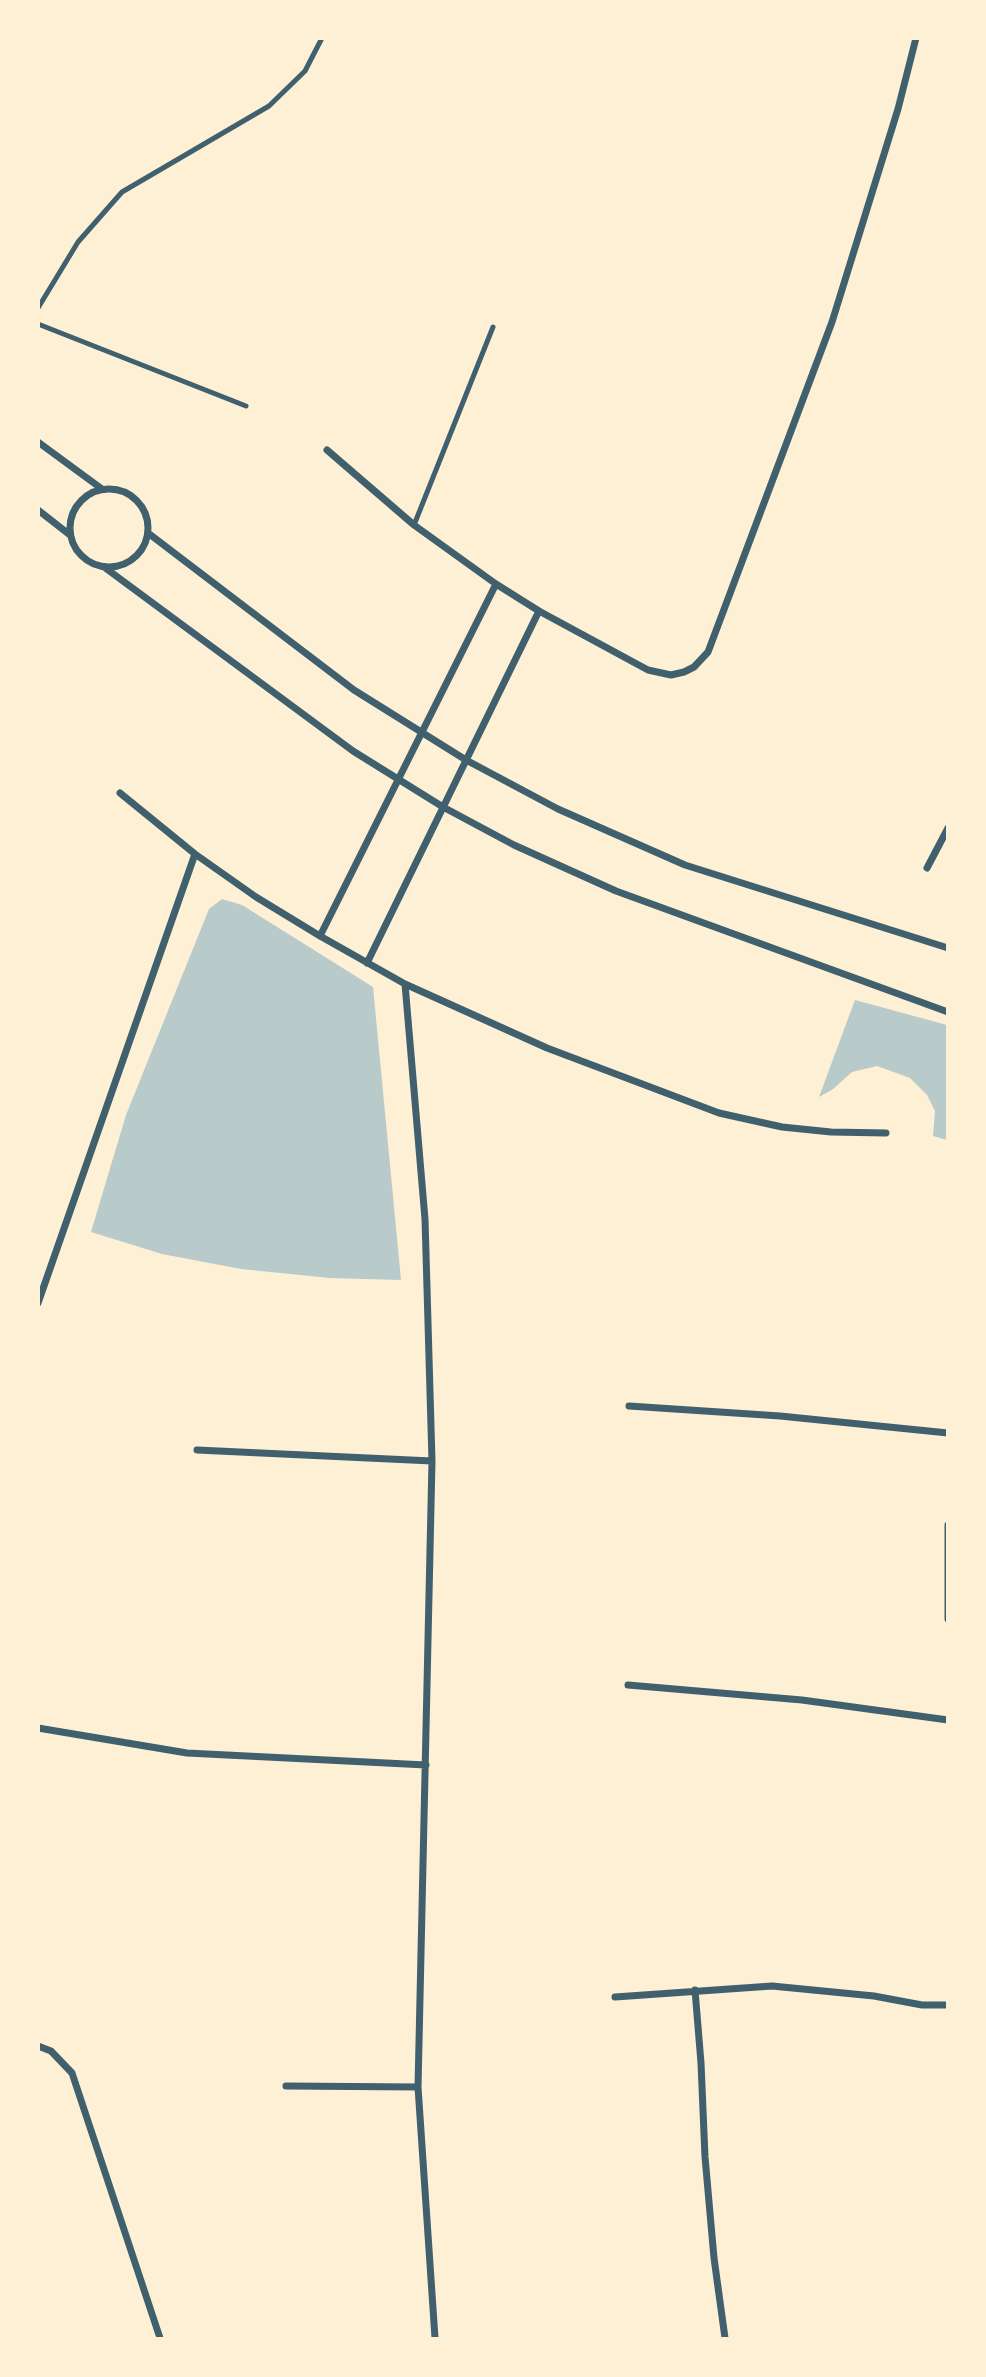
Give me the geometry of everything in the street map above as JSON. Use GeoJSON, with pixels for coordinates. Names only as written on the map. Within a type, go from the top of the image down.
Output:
{"type":"FeatureCollection","features":[{"type":"Feature","properties":{"kind":"street"},"geometry":{"type":"LineString","coordinates":[[327,450],[415,525],[496,584],[539,611],[648,670],[671,674],[694,667],[708,652],[832,322],[898,109],[916,38]]}},
{"type":"Feature","properties":{"kind":"street"},"geometry":{"type":"LineString","coordinates":[[38,442],[102,489],[126,492],[144,509],[148,521],[145,545],[128,563],[117,567],[92,564],[81,556],[70,535],[69,522],[73,510],[80,500],[102,489]]}},
{"type":"Feature","properties":{"kind":"street"},"geometry":{"type":"LineString","coordinates":[[38,510],[70,535]]}},
{"type":"Feature","properties":{"kind":"street"},"geometry":{"type":"LineString","coordinates":[[148,533],[354,690],[421,734],[570,815],[685,865],[947,948]]}},
{"type":"Feature","properties":{"kind":"street"},"geometry":{"type":"LineString","coordinates":[[104,567],[293,709],[398,780],[514,845],[616,891],[947,1012]]}},
{"type":"Feature","properties":{"kind":"street"},"geometry":{"type":"LineString","coordinates":[[320,936],[496,584]]}},
{"type":"Feature","properties":{"kind":"street"},"geometry":{"type":"LineString","coordinates":[[368,963],[539,611]]}},
{"type":"Feature","properties":{"kind":"street"},"geometry":{"type":"LineString","coordinates":[[120,793],[195,854],[256,897],[320,936],[405,984],[547,1048],[719,1113],[782,1127],[831,1132],[886,1133]]}},
{"type":"Feature","properties":{"kind":"street"},"geometry":{"type":"LineString","coordinates":[[927,868],[947,828]]}},
{"type":"Feature","properties":{"kind":"street"},"geometry":{"type":"LineString","coordinates":[[38,1303],[195,854]]}},
{"type":"Feature","properties":{"kind":"street"},"geometry":{"type":"LineString","coordinates":[[405,984],[425,1219],[432,1461],[418,2087],[435,2339]]}},
{"type":"Feature","properties":{"kind":"street"},"geometry":{"type":"LineString","coordinates":[[629,1406],[780,1416],[947,1433]]}},
{"type":"Feature","properties":{"kind":"street"},"geometry":{"type":"LineString","coordinates":[[197,1450],[432,1461]]}},
{"type":"Feature","properties":{"kind":"street"},"geometry":{"type":"LineString","coordinates":[[947,1525],[947,1619]]}},
{"type":"Feature","properties":{"kind":"street"},"geometry":{"type":"LineString","coordinates":[[628,1685],[802,1700],[947,1720]]}},
{"type":"Feature","properties":{"kind":"street"},"geometry":{"type":"LineString","coordinates":[[38,1728],[187,1753],[426,1765]]}},
{"type":"Feature","properties":{"kind":"street"},"geometry":{"type":"LineString","coordinates":[[615,1997],[772,1986],[922,2005],[947,2005]]}},
{"type":"Feature","properties":{"kind":"street"},"geometry":{"type":"LineString","coordinates":[[695,1990],[706,2170],[725,2339]]}},
{"type":"Feature","properties":{"kind":"street"},"geometry":{"type":"LineString","coordinates":[[38,2046],[51,2051],[72,2073],[160,2339]]}},
{"type":"Feature","properties":{"kind":"street"},"geometry":{"type":"LineString","coordinates":[[286,2087],[418,2087]]}},
{"type":"Feature","properties":{"kind":"lane"},"geometry":{"type":"LineString","coordinates":[[38,307],[78,242],[122,191],[269,106],[305,71],[322,38]]}},
{"type":"Feature","properties":{"kind":"lane"},"geometry":{"type":"LineString","coordinates":[[38,324],[246,406]]}},
{"type":"Feature","properties":{"kind":"lane"},"geometry":{"type":"LineString","coordinates":[[415,525],[493,327]]}},
{"type":"Feature","properties":{"kind":"shaded area"},"geometry":{"type":"Polygon","coordinates":[[[222,899],[242,905],[373,987],[401,1280],[330,1278],[241,1269],[162,1254],[91,1232],[126,1115],[209,909],[222,899]]]}},
{"type":"Feature","properties":{"kind":"shaded area"},"geometry":{"type":"Polygon","coordinates":[[[855,1000],[947,1025],[947,1140],[933,1136],[935,1111],[927,1095],[910,1078],[877,1066],[852,1072],[819,1097],[855,1000]]]}}]}
